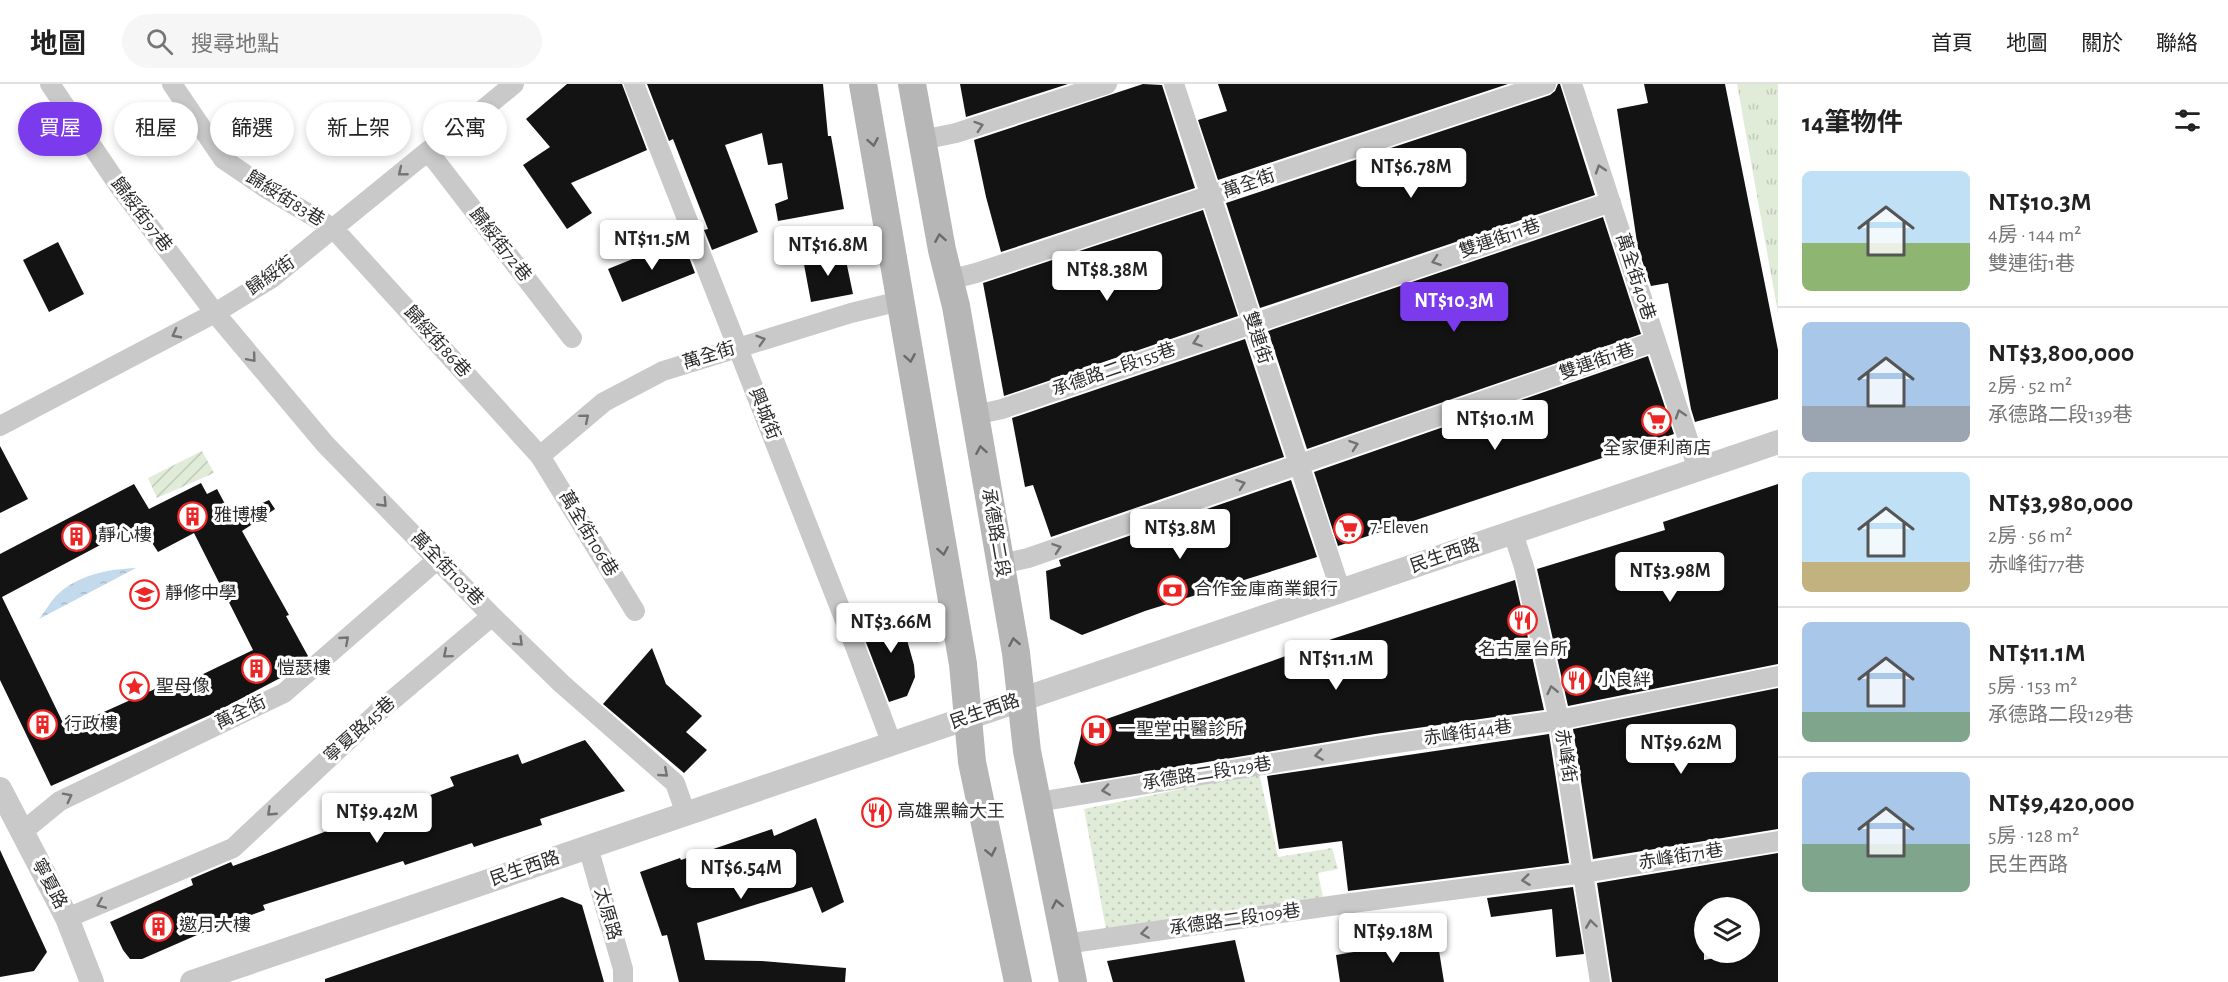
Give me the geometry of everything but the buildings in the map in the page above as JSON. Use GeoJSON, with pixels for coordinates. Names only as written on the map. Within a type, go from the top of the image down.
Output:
{"type":"FeatureCollection","features":[{"type":"Feature","properties":{"kind":"main road"},"geometry":{"type":"LineString","coordinates":[[863,84],[963,664],[972,762],[1018,982]]}},
{"type":"Feature","properties":{"kind":"main road","name":"承德路二段"},"geometry":{"type":"LineString","coordinates":[[912,84],[975,415],[1016,653],[1028,751],[1073,982]]}},
{"type":"Feature","properties":{"kind":"street","name":"歸綏街97巷"},"geometry":{"type":"LineString","coordinates":[[50,84],[118,186],[215,313]]}},
{"type":"Feature","properties":{"kind":"street","name":"歸綏街83巷"},"geometry":{"type":"LineString","coordinates":[[172,84],[223,159],[267,189],[333,228]]}},
{"type":"Feature","properties":{"kind":"street","name":"歸綏街"},"geometry":{"type":"LineString","coordinates":[[492,102],[514,84]]}},
{"type":"Feature","properties":{"kind":"street","name":"興城街"},"geometry":{"type":"LineString","coordinates":[[634,84],[892,744]]}},
{"type":"Feature","properties":{"kind":"street"},"geometry":{"type":"LineString","coordinates":[[922,140],[956,134],[1107,84]]}},
{"type":"Feature","properties":{"kind":"street","name":"雙連街"},"geometry":{"type":"LineString","coordinates":[[1174,84],[1341,592]]}},
{"type":"Feature","properties":{"kind":"street","name":"萬全街"},"geometry":{"type":"LineString","coordinates":[[949,280],[1211,196],[1546,84]]}},
{"type":"Feature","properties":{"kind":"street","name":"萬全街40巷"},"geometry":{"type":"LineString","coordinates":[[1572,84],[1698,470]]}},
{"type":"Feature","properties":{"kind":"street","name":"歸綏街"},"geometry":{"type":"LineString","coordinates":[[0,426],[215,313],[272,278],[423,155]]}},
{"type":"Feature","properties":{"kind":"street","name":"歸綏街72巷"},"geometry":{"type":"LineString","coordinates":[[432,156],[572,338]]}},
{"type":"Feature","properties":{"kind":"street","name":"雙連街11巷"},"geometry":{"type":"LineString","coordinates":[[1252,323],[1611,202]]}},
{"type":"Feature","properties":{"kind":"street","name":"歸綏街86巷"},"geometry":{"type":"LineString","coordinates":[[333,228],[540,456]]}},
{"type":"Feature","properties":{"kind":"street","name":"萬全街"},"geometry":{"type":"LineString","coordinates":[[540,456],[604,402],[663,370],[900,301]]}},
{"type":"Feature","properties":{"kind":"street","name":"萬全街103巷"},"geometry":{"type":"LineString","coordinates":[[215,313],[325,444],[492,616],[562,684],[675,783],[686,814]]}},
{"type":"Feature","properties":{"kind":"street","name":"承德路二段155巷"},"geometry":{"type":"LineString","coordinates":[[975,415],[1002,409],[1252,323]]}},
{"type":"Feature","properties":{"kind":"street","name":"雙連街1巷"},"geometry":{"type":"LineString","coordinates":[[1001,564],[1028,558],[1656,341]]}},
{"type":"Feature","properties":{"kind":"street","name":"民生西路"},"geometry":{"type":"LineString","coordinates":[[192,982],[1778,442]]}},
{"type":"Feature","properties":{"kind":"street","name":"萬全街106巷"},"geometry":{"type":"LineString","coordinates":[[540,456],[635,611]]}},
{"type":"Feature","properties":{"kind":"street","name":"赤峰街"},"geometry":{"type":"LineString","coordinates":[[1513,533],[1524,567],[1559,720],[1600,982]]}},
{"type":"Feature","properties":{"kind":"street","name":"萬全街"},"geometry":{"type":"LineString","coordinates":[[22,832],[60,801],[284,693],[438,560]]}},
{"type":"Feature","properties":{"kind":"street","name":"寧夏路45巷"},"geometry":{"type":"LineString","coordinates":[[67,918],[233,848],[377,713],[492,616]]}},
{"type":"Feature","properties":{"kind":"street","name":"赤峰街44巷"},"geometry":{"type":"LineString","coordinates":[[1377,746],[1559,720],[1778,676]]}},
{"type":"Feature","properties":{"kind":"street","name":"承德路二段129巷"},"geometry":{"type":"LineString","coordinates":[[1038,802],[1377,746]]}},
{"type":"Feature","properties":{"kind":"street","name":"寧夏路"},"geometry":{"type":"LineString","coordinates":[[0,789],[67,918],[92,982]]}},
{"type":"Feature","properties":{"kind":"street","name":"赤峰街71巷"},"geometry":{"type":"LineString","coordinates":[[1584,873],[1778,841]]}},
{"type":"Feature","properties":{"kind":"street","name":"太原路"},"geometry":{"type":"LineString","coordinates":[[588,847],[623,969],[623,982]]}},
{"type":"Feature","properties":{"kind":"street","name":"承德路二段109巷"},"geometry":{"type":"LineString","coordinates":[[1065,944],[1344,904],[1584,873]]}},
{"type":"Feature","properties":{"kind":"green space"},"geometry":{"type":"Polygon","coordinates":[[[1737,84],[1778,84],[1778,313],[1737,84]]]}},
{"type":"Feature","properties":{"kind":"green space"},"geometry":{"type":"Polygon","coordinates":[[[202,451],[214,473],[157,498],[148,478],[202,451]]]}},
{"type":"Feature","properties":{"kind":"green space"},"geometry":{"type":"Polygon","coordinates":[[[1259,773],[1278,857],[1332,848],[1338,869],[1318,873],[1324,902],[1106,929],[1084,809],[1259,773]]]}},
{"type":"Feature","properties":{"kind":"water"},"geometry":{"type":"Polygon","coordinates":[[[136,568],[39,619],[56,596],[73,583],[93,574],[136,568]]]}},
{"type":"Feature","properties":{"kind":"place","name":"全家便利商店"},"geometry":{"type":"Point","coordinates":[1657,420]}},
{"type":"Feature","properties":{"kind":"place","name":"雅博樓"},"geometry":{"type":"Point","coordinates":[193,516]}},
{"type":"Feature","properties":{"kind":"place","name":"7-Eleven"},"geometry":{"type":"Point","coordinates":[1349,528]}},
{"type":"Feature","properties":{"kind":"place","name":"靜心樓"},"geometry":{"type":"Point","coordinates":[77,536]}},
{"type":"Feature","properties":{"kind":"place","name":"合作金庫商業銀行"},"geometry":{"type":"Point","coordinates":[1173,590]}},
{"type":"Feature","properties":{"kind":"place","name":"靜修中學"},"geometry":{"type":"Point","coordinates":[144,594]}},
{"type":"Feature","properties":{"kind":"place","name":"名古屋台所"},"geometry":{"type":"Point","coordinates":[1523,621]}},
{"type":"Feature","properties":{"kind":"place","name":"愷瑟樓"},"geometry":{"type":"Point","coordinates":[256,669]}},
{"type":"Feature","properties":{"kind":"place","name":"小良絆"},"geometry":{"type":"Point","coordinates":[1576,681]}},
{"type":"Feature","properties":{"kind":"place","name":"聖母像"},"geometry":{"type":"Point","coordinates":[135,687]}},
{"type":"Feature","properties":{"kind":"place","name":"行政樓"},"geometry":{"type":"Point","coordinates":[43,725]}},
{"type":"Feature","properties":{"kind":"place","name":"一聖堂中醫診所"},"geometry":{"type":"Point","coordinates":[1097,730]}},
{"type":"Feature","properties":{"kind":"place","name":"高雄黑輪大王"},"geometry":{"type":"Point","coordinates":[876,812]}},
{"type":"Feature","properties":{"kind":"place","name":"邀月大樓"},"geometry":{"type":"Point","coordinates":[158,926]}}]}
